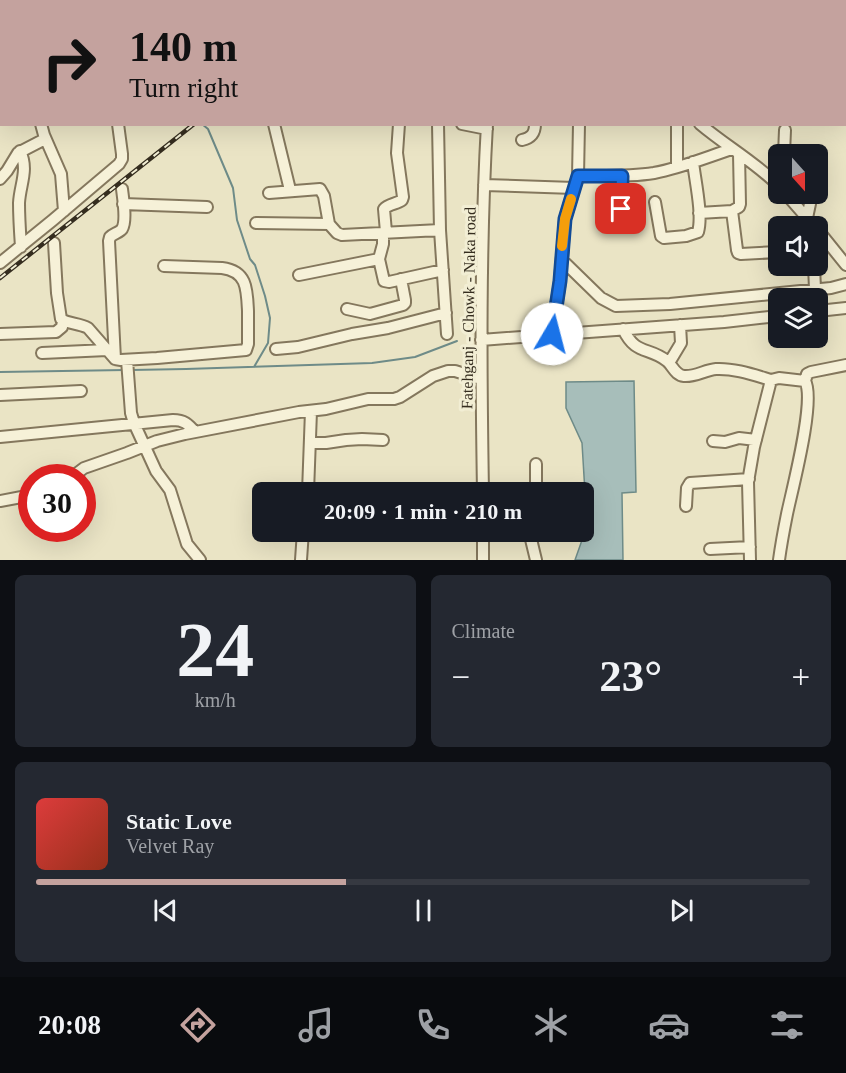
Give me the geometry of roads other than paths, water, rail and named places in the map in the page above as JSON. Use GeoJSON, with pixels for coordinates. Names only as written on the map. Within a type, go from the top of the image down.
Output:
{"type":"FeatureCollection","features":[{"type":"Feature","properties":{"kind":"street"},"geometry":{"type":"LineString","coordinates":[[42,126],[62,178],[64,211]]}},
{"type":"Feature","properties":{"kind":"street"},"geometry":{"type":"LineString","coordinates":[[0,263],[119,164],[122,154],[118,126]]}},
{"type":"Feature","properties":{"kind":"street"},"geometry":{"type":"LineString","coordinates":[[274,126],[290,190]]}},
{"type":"Feature","properties":{"kind":"street"},"geometry":{"type":"LineString","coordinates":[[399,126],[397,153],[403,197],[399,202],[386,206],[384,209],[385,232],[379,259],[384,280],[389,282],[443,270]]}},
{"type":"Feature","properties":{"kind":"street"},"geometry":{"type":"LineString","coordinates":[[438,126],[440,230],[447,334]]}},
{"type":"Feature","properties":{"kind":"street"},"geometry":{"type":"LineString","coordinates":[[522,140],[534,133],[535,126]]}},
{"type":"Feature","properties":{"kind":"street"},"geometry":{"type":"LineString","coordinates":[[552,334],[560,281],[565,219],[578,176],[579,126]]}},
{"type":"Feature","properties":{"kind":"street"},"geometry":{"type":"LineString","coordinates":[[677,126],[677,167]]}},
{"type":"Feature","properties":{"kind":"street"},"geometry":{"type":"LineString","coordinates":[[703,126],[768,176]]}},
{"type":"Feature","properties":{"kind":"street","name":"Fatehganj - Chowk - Naka road"},"geometry":{"type":"LineString","coordinates":[[483,482],[481,340],[487,127]]}},
{"type":"Feature","properties":{"kind":"street"},"geometry":{"type":"LineString","coordinates":[[784,130],[784,144]]}},
{"type":"Feature","properties":{"kind":"street"},"geometry":{"type":"LineString","coordinates":[[0,179],[20,151],[45,139]]}},
{"type":"Feature","properties":{"kind":"street"},"geometry":{"type":"LineString","coordinates":[[20,151],[24,169],[20,198],[21,247]]}},
{"type":"Feature","properties":{"kind":"street"},"geometry":{"type":"LineString","coordinates":[[578,176],[652,173],[736,152]]}},
{"type":"Feature","properties":{"kind":"street"},"geometry":{"type":"LineString","coordinates":[[699,213],[732,211],[739,207],[736,152]]}},
{"type":"Feature","properties":{"kind":"street"},"geometry":{"type":"LineString","coordinates":[[655,202],[661,236],[664,238],[686,236],[699,232],[693,162]]}},
{"type":"Feature","properties":{"kind":"street"},"geometry":{"type":"LineString","coordinates":[[621,226],[622,176]]}},
{"type":"Feature","properties":{"kind":"street"},"geometry":{"type":"LineString","coordinates":[[484,185],[574,188]]}},
{"type":"Feature","properties":{"kind":"street"},"geometry":{"type":"LineString","coordinates":[[115,359],[110,237],[123,228],[122,189]]}},
{"type":"Feature","properties":{"kind":"street"},"geometry":{"type":"LineString","coordinates":[[270,193],[320,189],[323,192],[329,224],[342,235],[440,230]]}},
{"type":"Feature","properties":{"kind":"street"},"geometry":{"type":"LineString","coordinates":[[123,204],[207,207]]}},
{"type":"Feature","properties":{"kind":"street"},"geometry":{"type":"LineString","coordinates":[[795,204],[806,216]]}},
{"type":"Feature","properties":{"kind":"street"},"geometry":{"type":"LineString","coordinates":[[732,211],[738,253],[741,255],[768,253]]}},
{"type":"Feature","properties":{"kind":"street"},"geometry":{"type":"LineString","coordinates":[[256,223],[329,224]]}},
{"type":"Feature","properties":{"kind":"street"},"geometry":{"type":"LineString","coordinates":[[54,243],[59,316],[63,321],[88,328],[115,359],[127,366],[243,351],[248,347],[247,292],[239,274],[230,268],[222,267],[164,266]]}},
{"type":"Feature","properties":{"kind":"street"},"geometry":{"type":"LineString","coordinates":[[828,244],[846,266]]}},
{"type":"Feature","properties":{"kind":"street"},"geometry":{"type":"LineString","coordinates":[[299,275],[379,259]]}},
{"type":"Feature","properties":{"kind":"street"},"geometry":{"type":"LineString","coordinates":[[562,260],[602,298],[616,306],[670,304],[768,294]]}},
{"type":"Feature","properties":{"kind":"street"},"geometry":{"type":"LineString","coordinates":[[348,309],[370,314],[403,305],[405,300],[401,279]]}},
{"type":"Feature","properties":{"kind":"street"},"geometry":{"type":"LineString","coordinates":[[828,288],[846,284]]}},
{"type":"Feature","properties":{"kind":"street"},"geometry":{"type":"LineString","coordinates":[[828,310],[846,308]]}},
{"type":"Feature","properties":{"kind":"street"},"geometry":{"type":"LineString","coordinates":[[276,349],[298,347],[388,328],[446,313]]}},
{"type":"Feature","properties":{"kind":"street"},"geometry":{"type":"LineString","coordinates":[[481,340],[768,317]]}},
{"type":"Feature","properties":{"kind":"street"},"geometry":{"type":"LineString","coordinates":[[0,334],[56,332],[62,327],[63,321]]}},
{"type":"Feature","properties":{"kind":"street"},"geometry":{"type":"LineString","coordinates":[[669,363],[681,343],[680,325]]}},
{"type":"Feature","properties":{"kind":"street"},"geometry":{"type":"LineString","coordinates":[[623,329],[634,346],[653,353],[669,363],[681,376],[724,369],[771,380],[779,378],[805,381]]}},
{"type":"Feature","properties":{"kind":"street"},"geometry":{"type":"LineString","coordinates":[[42,353],[106,350]]}},
{"type":"Feature","properties":{"kind":"street"},"geometry":{"type":"LineString","coordinates":[[779,560],[786,516],[804,438],[808,396],[805,381],[807,374],[846,365]]}},
{"type":"Feature","properties":{"kind":"street"},"geometry":{"type":"LineString","coordinates":[[127,366],[134,423],[156,471],[170,490],[187,544],[200,560]]}},
{"type":"Feature","properties":{"kind":"street"},"geometry":{"type":"LineString","coordinates":[[95,464],[168,438],[195,432],[344,406],[368,399],[394,399],[434,376],[448,371],[481,379]]}},
{"type":"Feature","properties":{"kind":"street"},"geometry":{"type":"LineString","coordinates":[[750,560],[749,479],[771,380]]}},
{"type":"Feature","properties":{"kind":"street"},"geometry":{"type":"LineString","coordinates":[[0,395],[81,391]]}},
{"type":"Feature","properties":{"kind":"street"},"geometry":{"type":"LineString","coordinates":[[308,482],[311,411]]}},
{"type":"Feature","properties":{"kind":"street"},"geometry":{"type":"LineString","coordinates":[[0,436],[173,420],[183,420],[195,432]]}},
{"type":"Feature","properties":{"kind":"street"},"geometry":{"type":"LineString","coordinates":[[713,441],[725,442],[739,438],[756,440]]}},
{"type":"Feature","properties":{"kind":"street"},"geometry":{"type":"LineString","coordinates":[[310,443],[362,439],[383,440]]}},
{"type":"Feature","properties":{"kind":"street"},"geometry":{"type":"LineString","coordinates":[[536,464],[536,482]]}},
{"type":"Feature","properties":{"kind":"street"},"geometry":{"type":"LineString","coordinates":[[686,506],[687,488],[690,483],[749,479]]}},
{"type":"Feature","properties":{"kind":"street"},"geometry":{"type":"LineString","coordinates":[[0,501],[18,498]]}},
{"type":"Feature","properties":{"kind":"street"},"geometry":{"type":"LineString","coordinates":[[302,560],[303,542]]}},
{"type":"Feature","properties":{"kind":"street"},"geometry":{"type":"LineString","coordinates":[[483,542],[483,560]]}},
{"type":"Feature","properties":{"kind":"street"},"geometry":{"type":"LineString","coordinates":[[532,542],[536,560]]}},
{"type":"Feature","properties":{"kind":"street"},"geometry":{"type":"LineString","coordinates":[[710,549],[750,547]]}},
{"type":"Feature","properties":{"kind":"water"},"geometry":{"type":"Polygon","coordinates":[[[634,381],[636,492],[622,493],[623,560],[575,560],[581,542],[594,542],[594,482],[584,482],[582,443],[566,408],[566,382],[634,381]]]}},
{"type":"Feature","properties":{"kind":"waterway"},"geometry":{"type":"LineString","coordinates":[[204,126],[208,129],[233,188],[237,220],[250,259],[255,265],[270,318],[268,343],[254,367]]}},
{"type":"Feature","properties":{"kind":"waterway"},"geometry":{"type":"LineString","coordinates":[[131,370],[372,363],[415,357],[457,341]]}},
{"type":"Feature","properties":{"kind":"waterway"},"geometry":{"type":"LineString","coordinates":[[0,372],[125,370]]}},
{"type":"Feature","properties":{"kind":"railway"},"geometry":{"type":"LineString","coordinates":[[0,278],[191,126]]}}]}
